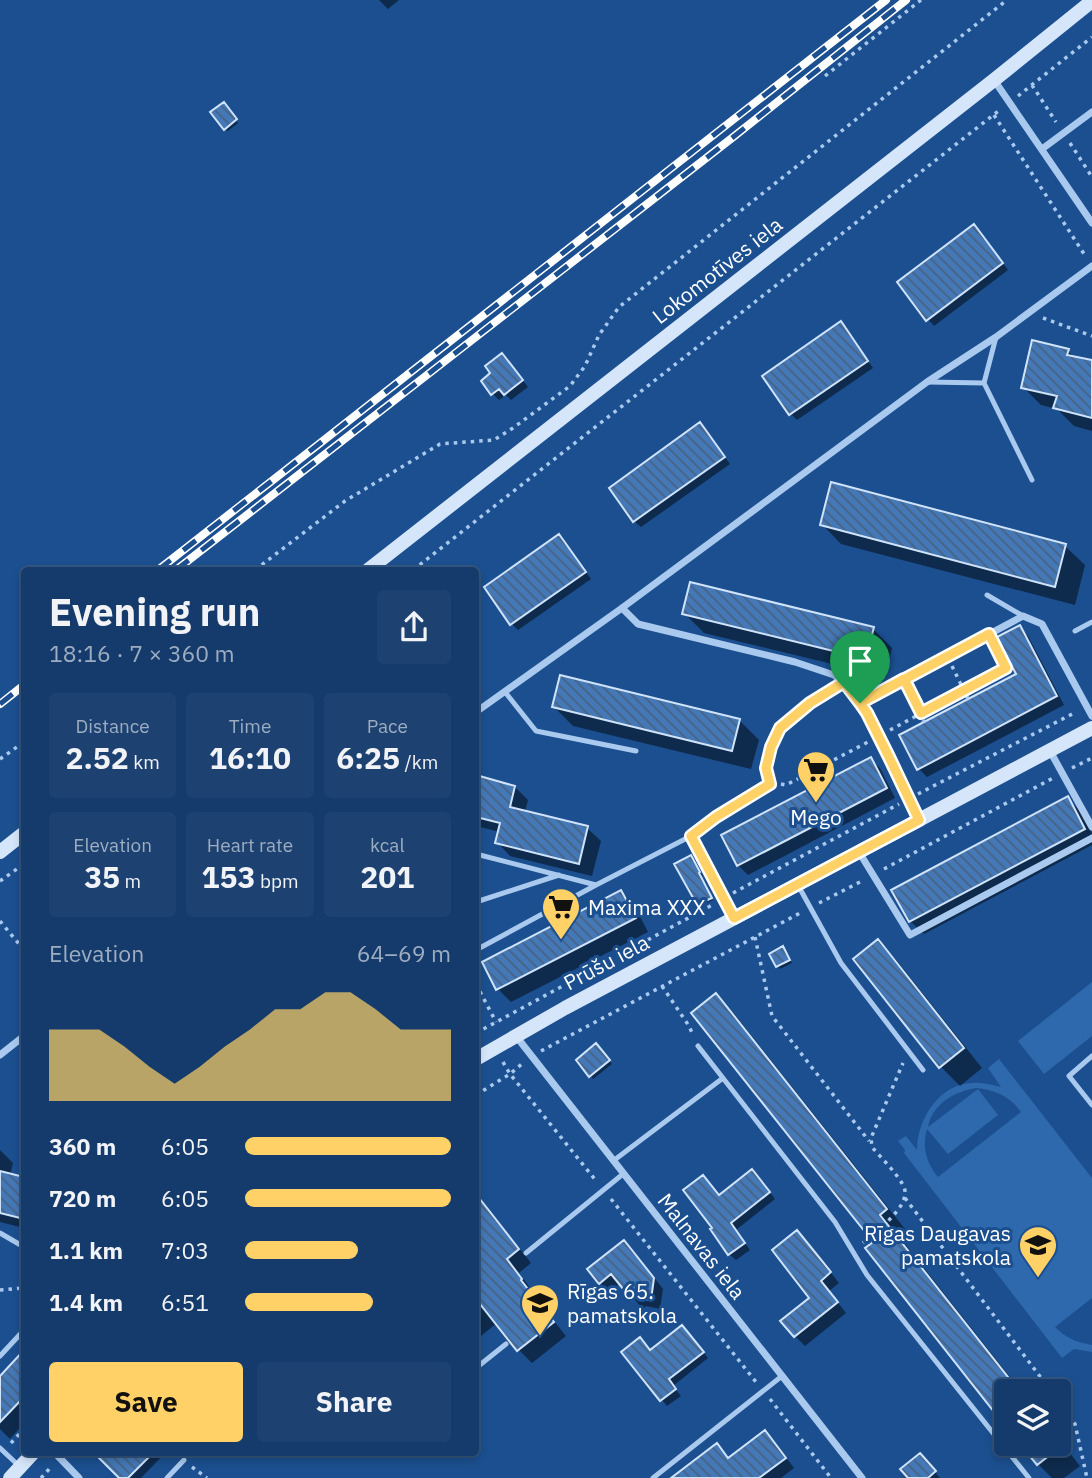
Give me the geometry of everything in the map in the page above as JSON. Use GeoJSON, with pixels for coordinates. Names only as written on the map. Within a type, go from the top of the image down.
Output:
{"type":"FeatureCollection","features":[{"type":"Feature","properties":{"kind":"street","name":"Lokomotīves iela"},"geometry":{"type":"LineString","coordinates":[[372,567],[995,80],[1092,1]]}},
{"type":"Feature","properties":{"kind":"street"},"geometry":{"type":"LineString","coordinates":[[995,80],[1092,223]]}},
{"type":"Feature","properties":{"kind":"street"},"geometry":{"type":"LineString","coordinates":[[1042,149],[1092,112]]}},
{"type":"Feature","properties":{"kind":"street"},"geometry":{"type":"LineString","coordinates":[[479,710],[622,608],[927,382],[996,337],[1092,266]]}},
{"type":"Feature","properties":{"kind":"street"},"geometry":{"type":"LineString","coordinates":[[622,608],[638,624],[795,662],[834,675],[844,682],[867,713],[919,820]]}},
{"type":"Feature","properties":{"kind":"street"},"geometry":{"type":"LineString","coordinates":[[860,703],[1023,617],[1042,624],[1092,716]]}},
{"type":"Feature","properties":{"kind":"street","name":"Prūšu iela"},"geometry":{"type":"LineString","coordinates":[[479,1057],[734,918],[1090,732]]}},
{"type":"Feature","properties":{"kind":"street"},"geometry":{"type":"LineString","coordinates":[[1050,751],[1092,827]]}},
{"type":"Feature","properties":{"kind":"street"},"geometry":{"type":"LineString","coordinates":[[0,852],[21,836]]}},
{"type":"Feature","properties":{"kind":"street"},"geometry":{"type":"LineString","coordinates":[[859,852],[910,935],[1092,838]]}},
{"type":"Feature","properties":{"kind":"street","name":"Malnavas iela"},"geometry":{"type":"LineString","coordinates":[[516,1036],[862,1478]]}},
{"type":"Feature","properties":{"kind":"street"},"geometry":{"type":"LineString","coordinates":[[0,1055],[21,1039]]}},
{"type":"Feature","properties":{"kind":"street"},"geometry":{"type":"LineString","coordinates":[[15,1473],[30,1456]]}},
{"type":"Feature","properties":{"kind":"street"},"geometry":{"type":"LineString","coordinates":[[58,1456],[79,1478]]}},
{"type":"Feature","properties":{"kind":"lane"},"geometry":{"type":"LineString","coordinates":[[996,337],[984,383],[1032,480]]}},
{"type":"Feature","properties":{"kind":"lane"},"geometry":{"type":"LineString","coordinates":[[927,382],[984,383]]}},
{"type":"Feature","properties":{"kind":"lane"},"geometry":{"type":"LineString","coordinates":[[987,595],[1023,617]]}},
{"type":"Feature","properties":{"kind":"lane"},"geometry":{"type":"LineString","coordinates":[[1075,631],[1092,622]]}},
{"type":"Feature","properties":{"kind":"lane"},"geometry":{"type":"LineString","coordinates":[[505,692],[536,731],[636,751]]}},
{"type":"Feature","properties":{"kind":"lane"},"geometry":{"type":"LineString","coordinates":[[479,948],[691,836],[716,817],[770,784]]}},
{"type":"Feature","properties":{"kind":"lane"},"geometry":{"type":"LineString","coordinates":[[691,836],[734,918]]}},
{"type":"Feature","properties":{"kind":"lane"},"geometry":{"type":"LineString","coordinates":[[479,855],[596,885]]}},
{"type":"Feature","properties":{"kind":"lane"},"geometry":{"type":"LineString","coordinates":[[479,901],[559,875]]}},
{"type":"Feature","properties":{"kind":"lane"},"geometry":{"type":"LineString","coordinates":[[797,885],[841,963],[923,1070]]}},
{"type":"Feature","properties":{"kind":"lane"},"geometry":{"type":"LineString","coordinates":[[698,1046],[835,1222],[867,1275],[1029,1478]]}},
{"type":"Feature","properties":{"kind":"lane"},"geometry":{"type":"LineString","coordinates":[[1092,1056],[1069,1076],[1092,1105]]}},
{"type":"Feature","properties":{"kind":"lane"},"geometry":{"type":"LineString","coordinates":[[613,1161],[723,1078]]}},
{"type":"Feature","properties":{"kind":"lane"},"geometry":{"type":"LineString","coordinates":[[526,1253],[623,1174]]}},
{"type":"Feature","properties":{"kind":"lane"},"geometry":{"type":"LineString","coordinates":[[0,1233],[21,1245]]}},
{"type":"Feature","properties":{"kind":"lane"},"geometry":{"type":"LineString","coordinates":[[0,1356],[21,1333]]}},
{"type":"Feature","properties":{"kind":"lane"},"geometry":{"type":"LineString","coordinates":[[479,1366],[506,1343]]}},
{"type":"Feature","properties":{"kind":"lane"},"geometry":{"type":"LineString","coordinates":[[653,1478],[782,1376]]}},
{"type":"Feature","properties":{"kind":"lane"},"geometry":{"type":"LineString","coordinates":[[0,1448],[15,1473]]}},
{"type":"Feature","properties":{"kind":"lane"},"geometry":{"type":"LineString","coordinates":[[167,1478],[184,1460]]}},
{"type":"Feature","properties":{"kind":"path"},"geometry":{"type":"LineString","coordinates":[[825,76],[920,0]]}},
{"type":"Feature","properties":{"kind":"path"},"geometry":{"type":"LineString","coordinates":[[259,567],[345,501],[440,444],[494,440],[570,386],[585,366],[599,335],[619,307],[1007,0]]}},
{"type":"Feature","properties":{"kind":"path"},"geometry":{"type":"LineString","coordinates":[[417,567],[1092,37]]}},
{"type":"Feature","properties":{"kind":"path"},"geometry":{"type":"LineString","coordinates":[[994,115],[1092,266]]}},
{"type":"Feature","properties":{"kind":"path"},"geometry":{"type":"LineString","coordinates":[[1053,311],[1043,318],[1092,336]]}},
{"type":"Feature","properties":{"kind":"path"},"geometry":{"type":"LineString","coordinates":[[989,634],[1010,677]]}},
{"type":"Feature","properties":{"kind":"path"},"geometry":{"type":"LineString","coordinates":[[947,656],[968,699]]}},
{"type":"Feature","properties":{"kind":"path"},"geometry":{"type":"LineString","coordinates":[[844,682],[810,703],[780,728],[771,747],[766,768],[770,784],[786,785],[1006,668]]}},
{"type":"Feature","properties":{"kind":"path"},"geometry":{"type":"LineString","coordinates":[[904,679],[924,722]]}},
{"type":"Feature","properties":{"kind":"path"},"geometry":{"type":"LineString","coordinates":[[479,1032],[909,798],[1087,707]]}},
{"type":"Feature","properties":{"kind":"path"},"geometry":{"type":"LineString","coordinates":[[0,759],[21,744]]}},
{"type":"Feature","properties":{"kind":"path"},"geometry":{"type":"LineString","coordinates":[[0,881],[21,866]]}},
{"type":"Feature","properties":{"kind":"path"},"geometry":{"type":"LineString","coordinates":[[0,922],[21,946]]}},
{"type":"Feature","properties":{"kind":"path"},"geometry":{"type":"LineString","coordinates":[[755,937],[772,1016],[904,1187],[905,1198],[1042,1379]]}},
{"type":"Feature","properties":{"kind":"path"},"geometry":{"type":"LineString","coordinates":[[662,986],[689,1026],[698,1046]]}},
{"type":"Feature","properties":{"kind":"path"},"geometry":{"type":"LineString","coordinates":[[479,990],[496,1022]]}},
{"type":"Feature","properties":{"kind":"path"},"geometry":{"type":"LineString","coordinates":[[482,1030],[510,1074],[831,1478]]}},
{"type":"Feature","properties":{"kind":"path"},"geometry":{"type":"LineString","coordinates":[[870,1142],[908,1051]]}},
{"type":"Feature","properties":{"kind":"path"},"geometry":{"type":"LineString","coordinates":[[479,1093],[510,1074]]}},
{"type":"Feature","properties":{"kind":"path"},"geometry":{"type":"LineString","coordinates":[[853,1252],[897,1212],[905,1198]]}},
{"type":"Feature","properties":{"kind":"path"},"geometry":{"type":"LineString","coordinates":[[0,1290],[21,1288]]}},
{"type":"Feature","properties":{"kind":"path"},"geometry":{"type":"LineString","coordinates":[[1071,1418],[1075,1424],[1087,1478]]}},
{"type":"Feature","properties":{"kind":"shaded area"},"geometry":{"type":"Polygon","coordinates":[[[1092,982],[1092,1036],[1044,1074],[1018,1041],[1092,982]]]}},
{"type":"Feature","properties":{"kind":"shaded area"},"geometry":{"type":"Polygon","coordinates":[[[999,1059],[1092,1178],[1092,1298],[1055,1327],[1072,1339],[1092,1345],[1092,1352],[1074,1349],[1062,1358],[904,1153],[905,1150],[898,1141],[906,1136],[917,1150],[921,1126],[926,1115],[950,1089],[977,1083],[1001,1087],[988,1068],[999,1059]],[[976,1088],[960,1092],[946,1100],[935,1111],[928,1127],[978,1089],[998,1115],[948,1154],[927,1129],[926,1154],[938,1177],[1021,1112],[1007,1098],[976,1088]]]}},
{"type":"Feature","properties":{"kind":"building"},"geometry":{"type":"Polygon","coordinates":[[[224,102],[237,119],[224,130],[210,112],[224,102]]]}},
{"type":"Feature","properties":{"kind":"building"},"geometry":{"type":"Polygon","coordinates":[[[974,224],[1003,263],[926,321],[897,282],[974,224]]]}},
{"type":"Feature","properties":{"kind":"building"},"geometry":{"type":"Polygon","coordinates":[[[841,321],[868,361],[789,415],[762,376],[841,321]]]}},
{"type":"Feature","properties":{"kind":"building"},"geometry":{"type":"Polygon","coordinates":[[[1032,340],[1069,349],[1067,355],[1092,360],[1092,418],[1053,408],[1057,396],[1021,388],[1032,340]]]}},
{"type":"Feature","properties":{"kind":"building"},"geometry":{"type":"Polygon","coordinates":[[[502,353],[523,380],[504,395],[499,389],[491,395],[481,381],[490,373],[485,366],[502,353]]]}},
{"type":"Feature","properties":{"kind":"building"},"geometry":{"type":"Polygon","coordinates":[[[700,422],[725,457],[633,522],[609,488],[700,422]]]}},
{"type":"Feature","properties":{"kind":"building"},"geometry":{"type":"Polygon","coordinates":[[[831,482],[1066,544],[1055,587],[820,525],[831,482]]]}},
{"type":"Feature","properties":{"kind":"building"},"geometry":{"type":"Polygon","coordinates":[[[559,534],[586,572],[510,625],[484,587],[559,534]]]}},
{"type":"Feature","properties":{"kind":"building"},"geometry":{"type":"Polygon","coordinates":[[[690,582],[874,627],[866,659],[682,614],[690,582]]]}},
{"type":"Feature","properties":{"kind":"building"},"geometry":{"type":"Polygon","coordinates":[[[1020,625],[1057,696],[917,770],[899,735],[1016,674],[997,637],[1020,625]]]}},
{"type":"Feature","properties":{"kind":"building"},"geometry":{"type":"Polygon","coordinates":[[[560,675],[740,719],[732,751],[552,707],[560,675]]]}},
{"type":"Feature","properties":{"kind":"building"},"geometry":{"type":"Polygon","coordinates":[[[871,757],[887,788],[737,866],[721,835],[871,757]]]}},
{"type":"Feature","properties":{"kind":"building"},"geometry":{"type":"Polygon","coordinates":[[[479,776],[515,786],[510,807],[588,826],[579,864],[495,843],[500,823],[479,818],[479,776]]]}},
{"type":"Feature","properties":{"kind":"building"},"geometry":{"type":"Polygon","coordinates":[[[1068,796],[1085,829],[909,922],[891,890],[1068,796]]]}},
{"type":"Feature","properties":{"kind":"building"},"geometry":{"type":"Polygon","coordinates":[[[691,855],[712,898],[697,905],[674,864],[691,855]]]}},
{"type":"Feature","properties":{"kind":"building"},"geometry":{"type":"Polygon","coordinates":[[[621,890],[636,918],[496,990],[482,962],[621,890]]]}},
{"type":"Feature","properties":{"kind":"building"},"geometry":{"type":"Polygon","coordinates":[[[878,939],[964,1048],[939,1068],[853,959],[878,939]]]}},
{"type":"Feature","properties":{"kind":"building"},"geometry":{"type":"Polygon","coordinates":[[[783,946],[790,960],[776,967],[769,954],[783,946]]]}},
{"type":"Feature","properties":{"kind":"building"},"geometry":{"type":"Polygon","coordinates":[[[716,993],[887,1209],[880,1215],[1010,1379],[994,1379],[994,1412],[865,1248],[873,1242],[691,1013],[716,993]]]}},
{"type":"Feature","properties":{"kind":"building"},"geometry":{"type":"Polygon","coordinates":[[[596,1043],[610,1060],[589,1077],[576,1060],[596,1043]]]}},
{"type":"Feature","properties":{"kind":"building"},"geometry":{"type":"Polygon","coordinates":[[[752,1169],[770,1192],[731,1223],[745,1243],[728,1255],[710,1229],[712,1228],[683,1190],[703,1175],[719,1195],[752,1169]]]}},
{"type":"Feature","properties":{"kind":"building"},"geometry":{"type":"Polygon","coordinates":[[[0,1171],[21,1176],[21,1218],[0,1213],[0,1171]]]}},
{"type":"Feature","properties":{"kind":"building"},"geometry":{"type":"Polygon","coordinates":[[[479,1198],[519,1249],[507,1259],[554,1322],[517,1351],[479,1303],[479,1198]]]}},
{"type":"Feature","properties":{"kind":"building"},"geometry":{"type":"Polygon","coordinates":[[[797,1230],[831,1272],[821,1281],[838,1302],[794,1337],[780,1321],[809,1298],[772,1250],[797,1230]]]}},
{"type":"Feature","properties":{"kind":"building"},"geometry":{"type":"Polygon","coordinates":[[[624,1240],[654,1278],[651,1300],[635,1297],[632,1300],[611,1274],[599,1284],[587,1269],[624,1240]]]}},
{"type":"Feature","properties":{"kind":"building"},"geometry":{"type":"Polygon","coordinates":[[[682,1325],[704,1352],[669,1379],[676,1389],[660,1401],[621,1352],[640,1337],[650,1350],[682,1325]]]}},
{"type":"Feature","properties":{"kind":"building"},"geometry":{"type":"Polygon","coordinates":[[[21,1353],[21,1400],[0,1422],[0,1376],[21,1353]]]}},
{"type":"Feature","properties":{"kind":"building"},"geometry":{"type":"Polygon","coordinates":[[[765,1430],[786,1458],[759,1478],[671,1478],[717,1443],[728,1458],[765,1430]]]}},
{"type":"Feature","properties":{"kind":"building"},"geometry":{"type":"Polygon","coordinates":[[[920,1453],[936,1471],[928,1478],[908,1478],[900,1469],[920,1453]]]}},
{"type":"Feature","properties":{"kind":"building"},"geometry":{"type":"Polygon","coordinates":[[[97,1456],[150,1456],[128,1478],[119,1478],[97,1456]]]}},
{"type":"Feature","properties":{"kind":"building"},"geometry":{"type":"Polygon","coordinates":[[[1030,1456],[1049,1456],[1037,1465],[1030,1456]]]}},
{"type":"Feature","properties":{"kind":"railway"},"geometry":{"type":"LineString","coordinates":[[162,567],[886,0]]}},
{"type":"Feature","properties":{"kind":"railway"},"geometry":{"type":"LineString","coordinates":[[180,567],[906,0]]}},
{"type":"Feature","properties":{"kind":"railway"},"geometry":{"type":"LineString","coordinates":[[0,704],[21,687]]}},
{"type":"Feature","properties":{"kind":"place","name":"Mego"},"geometry":{"type":"Point","coordinates":[816,804]}},
{"type":"Feature","properties":{"kind":"place","name":"Maxima XXX"},"geometry":{"type":"Point","coordinates":[561,941]}},
{"type":"Feature","properties":{"kind":"place","name":"Rīgas Daugavas pamatskola"},"geometry":{"type":"Point","coordinates":[1038,1279]}},
{"type":"Feature","properties":{"kind":"place","name":"Rīgas 65. pamatskola"},"geometry":{"type":"Point","coordinates":[540,1337]}},
{"type":"Feature","properties":{"kind":"route"},"geometry":{"type":"LineString","coordinates":[[860,703],[919,820],[734,918],[691,836],[716,817],[770,784],[766,768],[771,747],[780,728],[810,703],[844,682],[860,703],[904,679],[921,713],[1006,668],[989,634],[860,703]]}}]}
